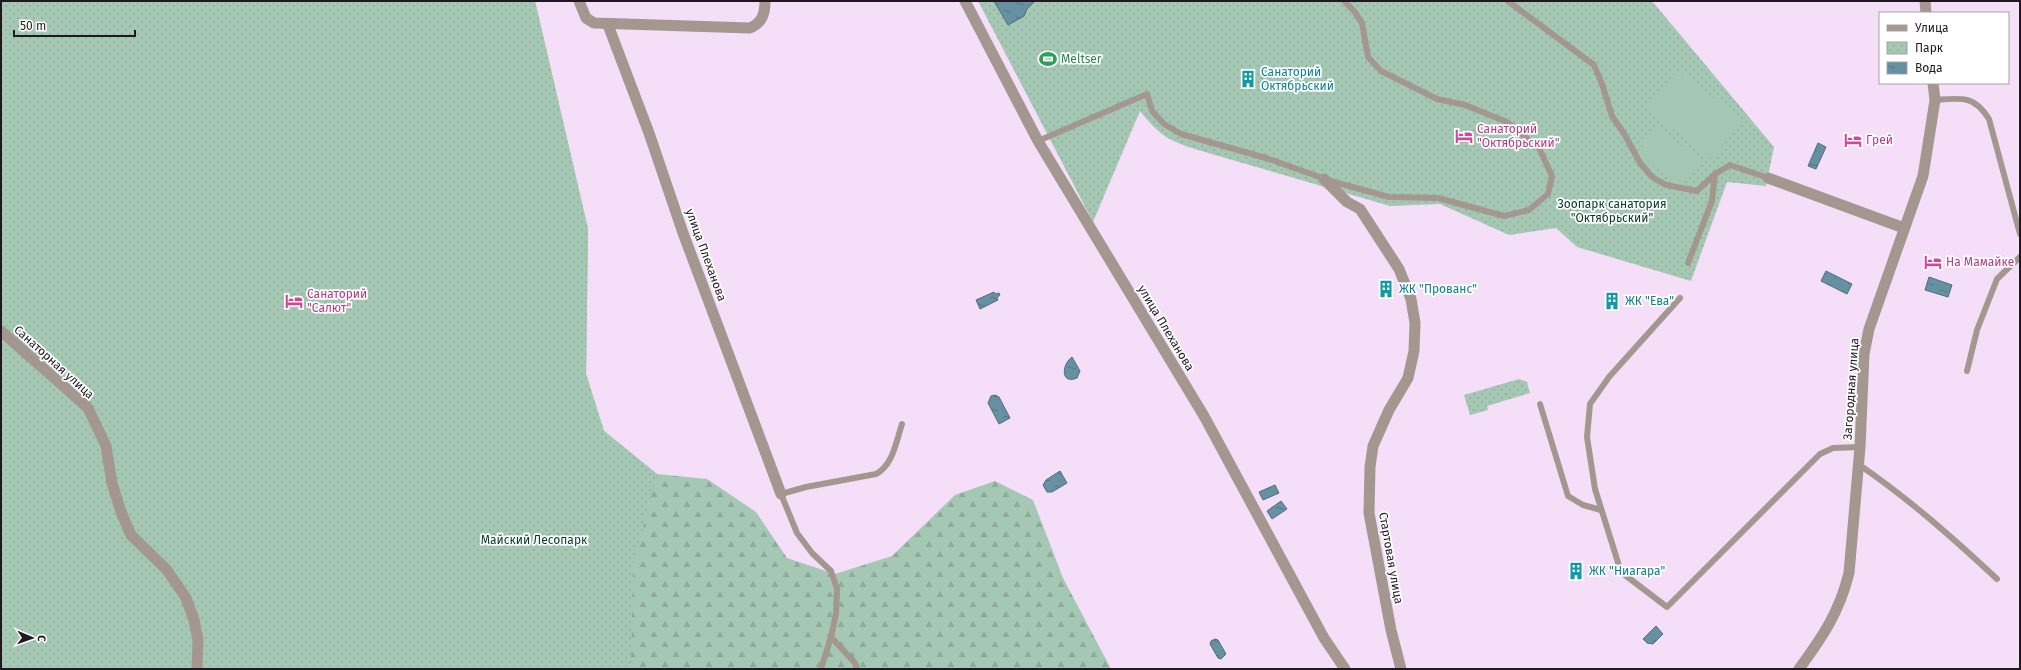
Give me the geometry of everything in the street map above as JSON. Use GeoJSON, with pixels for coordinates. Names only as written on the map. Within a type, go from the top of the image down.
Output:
{"type":"FeatureCollection","features":[{"type":"Feature","properties":{"kind":"street"},"geometry":{"type":"LineString","coordinates":[[579,1],[589,22],[608,25],[750,28],[762,19],[765,1]]}},
{"type":"Feature","properties":{"kind":"street","name":"улица Плеханова"},"geometry":{"type":"LineString","coordinates":[[965,1],[1038,141],[1204,416],[1324,638],[1345,669]]}},
{"type":"Feature","properties":{"kind":"street"},"geometry":{"type":"LineString","coordinates":[[1925,1],[1926,12]]}},
{"type":"Feature","properties":{"kind":"street","name":"улица Плеханова"},"geometry":{"type":"LineString","coordinates":[[608,25],[649,132],[683,233],[781,494]]}},
{"type":"Feature","properties":{"kind":"street","name":"Загородная улица"},"geometry":{"type":"LineString","coordinates":[[1799,669],[1830,626],[1845,590],[1852,552],[1860,447],[1864,354],[1869,329],[1923,176],[1935,100],[1933,84]]}},
{"type":"Feature","properties":{"kind":"street"},"geometry":{"type":"LineString","coordinates":[[1768,178],[1904,228]]}},
{"type":"Feature","properties":{"kind":"street","name":"Стартовая улица"},"geometry":{"type":"LineString","coordinates":[[1324,179],[1347,202],[1360,208],[1399,269],[1411,299],[1415,323],[1414,351],[1408,378],[1389,410],[1373,446],[1370,467],[1369,513],[1391,630],[1401,669]]}},
{"type":"Feature","properties":{"kind":"street","name":"Санаторная улица"},"geometry":{"type":"LineString","coordinates":[[1,331],[88,408],[106,446],[112,483],[121,512],[131,535],[167,570],[186,598],[194,620],[198,640],[197,669]]}},
{"type":"Feature","properties":{"kind":"lane"},"geometry":{"type":"LineString","coordinates":[[1038,141],[1147,94],[1152,111],[1164,124],[1181,134],[1266,158],[1324,179],[1389,197],[1438,198],[1504,216],[1529,210],[1548,194],[1552,176],[1539,148],[1507,122],[1464,105],[1437,99],[1381,71],[1368,57],[1362,23],[1354,11],[1344,1]]}},
{"type":"Feature","properties":{"kind":"lane"},"geometry":{"type":"LineString","coordinates":[[1508,1],[1594,65],[1602,84],[1612,116],[1625,135],[1640,163],[1652,177],[1666,185],[1697,191],[1715,174],[1730,165],[1768,178]]}},
{"type":"Feature","properties":{"kind":"lane"},"geometry":{"type":"LineString","coordinates":[[1935,100],[1965,99],[1974,102],[1982,108],[1989,119],[2020,234]]}},
{"type":"Feature","properties":{"kind":"lane"},"geometry":{"type":"LineString","coordinates":[[1688,263],[1712,201],[1715,174]]}},
{"type":"Feature","properties":{"kind":"lane"},"geometry":{"type":"LineString","coordinates":[[1967,371],[1977,330],[1997,279],[2020,257]]}},
{"type":"Feature","properties":{"kind":"lane"},"geometry":{"type":"LineString","coordinates":[[1680,298],[1609,377],[1590,404],[1587,437],[1594,489],[1621,572],[1667,607],[1820,454],[1833,448],[1844,446],[1860,447]]}},
{"type":"Feature","properties":{"kind":"lane"},"geometry":{"type":"LineString","coordinates":[[1540,404],[1568,496],[1583,505],[1601,510]]}},
{"type":"Feature","properties":{"kind":"lane"},"geometry":{"type":"LineString","coordinates":[[821,669],[831,637],[836,614],[837,589],[831,571],[812,553],[797,533],[781,494],[806,487],[876,474],[883,470],[890,460],[902,424]]}},
{"type":"Feature","properties":{"kind":"lane"},"geometry":{"type":"LineString","coordinates":[[1858,464],[1887,484],[1946,532],[1997,579]]}},
{"type":"Feature","properties":{"kind":"lane"},"geometry":{"type":"LineString","coordinates":[[831,637],[854,663],[856,669]]}},
{"type":"Feature","properties":{"kind":"green space","name":"Санаторий \"Салют\""},"geometry":{"type":"Polygon","coordinates":[[[1,1],[535,1],[588,229],[586,374],[604,431],[657,474],[707,479],[756,512],[787,558],[835,574],[892,556],[955,495],[995,481],[1033,500],[1063,578],[1111,669],[356,669],[1,1]]]}},
{"type":"Feature","properties":{"kind":"green space","name":"Санаторий \"Салют\""},"geometry":{"type":"Polygon","coordinates":[[[1,1],[535,1],[588,229],[586,374],[604,431],[657,474],[633,566],[631,669],[1,669],[1,1]]]}},
{"type":"Feature","properties":{"kind":"green space","name":"Санаторий \"Октябрьский\""},"geometry":{"type":"Polygon","coordinates":[[[978,1],[1652,1],[1774,147],[1766,186],[1727,182],[1691,281],[1577,247],[1556,228],[1509,235],[1440,204],[1390,206],[1198,150],[1172,140],[1159,132],[1140,111],[1093,222],[978,1]]]}},
{"type":"Feature","properties":{"kind":"green space"},"geometry":{"type":"Polygon","coordinates":[[[1677,70],[1742,120],[1712,159],[1647,109],[1677,70]]]}},
{"type":"Feature","properties":{"kind":"green space"},"geometry":{"type":"Polygon","coordinates":[[[1656,127],[1700,160],[1681,186],[1637,153],[1656,127]]]}},
{"type":"Feature","properties":{"kind":"green space"},"geometry":{"type":"Polygon","coordinates":[[[1519,379],[1527,382],[1530,393],[1487,406],[1488,410],[1470,415],[1464,395],[1519,379]]]}},
{"type":"Feature","properties":{"kind":"water"},"geometry":{"type":"Polygon","coordinates":[[[994,1],[1035,1],[1027,9],[1024,16],[1008,25],[994,1]]]}},
{"type":"Feature","properties":{"kind":"water"},"geometry":{"type":"Polygon","coordinates":[[[1818,143],[1826,147],[1816,169],[1808,166],[1818,143]]]}},
{"type":"Feature","properties":{"kind":"water"},"geometry":{"type":"Polygon","coordinates":[[[1826,271],[1852,284],[1847,294],[1821,281],[1826,271]]]}},
{"type":"Feature","properties":{"kind":"water"},"geometry":{"type":"Polygon","coordinates":[[[1929,277],[1952,285],[1948,297],[1925,290],[1929,277]]]}},
{"type":"Feature","properties":{"kind":"water"},"geometry":{"type":"Polygon","coordinates":[[[994,292],[995,294],[999,293],[1000,295],[997,298],[998,300],[980,309],[976,300],[994,292]]]}},
{"type":"Feature","properties":{"kind":"water"},"geometry":{"type":"Polygon","coordinates":[[[1072,357],[1080,371],[1077,378],[1068,379],[1065,377],[1064,373],[1068,360],[1072,357]]]}},
{"type":"Feature","properties":{"kind":"water"},"geometry":{"type":"Polygon","coordinates":[[[995,395],[999,397],[1010,418],[999,424],[988,403],[991,396],[995,395]]]}},
{"type":"Feature","properties":{"kind":"water"},"geometry":{"type":"Polygon","coordinates":[[[1060,471],[1067,483],[1052,492],[1047,492],[1043,485],[1046,480],[1060,471]]]}},
{"type":"Feature","properties":{"kind":"water"},"geometry":{"type":"Polygon","coordinates":[[[1275,485],[1279,493],[1263,500],[1259,492],[1275,485]]]}},
{"type":"Feature","properties":{"kind":"water"},"geometry":{"type":"Polygon","coordinates":[[[1281,501],[1287,509],[1272,519],[1267,511],[1281,501]]]}},
{"type":"Feature","properties":{"kind":"water"},"geometry":{"type":"Polygon","coordinates":[[[1656,626],[1663,634],[1653,644],[1647,643],[1643,639],[1656,626]]]}},
{"type":"Feature","properties":{"kind":"water"},"geometry":{"type":"Polygon","coordinates":[[[1215,639],[1218,640],[1226,654],[1221,659],[1218,658],[1210,644],[1211,641],[1215,639]]]}},
{"type":"Feature","properties":{"kind":"place","name":"Meltser"},"geometry":{"type":"Point","coordinates":[1048,59]}},
{"type":"Feature","properties":{"kind":"place","name":"Санаторий Октябрьский"},"geometry":{"type":"Point","coordinates":[1248,79]}},
{"type":"Feature","properties":{"kind":"place","name":"Санаторий \"Октябрьский\""},"geometry":{"type":"Point","coordinates":[1464,136]}},
{"type":"Feature","properties":{"kind":"place","name":"Грей"},"geometry":{"type":"Point","coordinates":[1853,140]}},
{"type":"Feature","properties":{"kind":"place","name":"На Мамайке"},"geometry":{"type":"Point","coordinates":[1933,262]}},
{"type":"Feature","properties":{"kind":"place","name":"ЖК \"Прованс\""},"geometry":{"type":"Point","coordinates":[1386,289]}},
{"type":"Feature","properties":{"kind":"place","name":"Санаторий \"Салют\""},"geometry":{"type":"Point","coordinates":[294,301]}},
{"type":"Feature","properties":{"kind":"place","name":"ЖК \"Ева\""},"geometry":{"type":"Point","coordinates":[1612,301]}},
{"type":"Feature","properties":{"kind":"place","name":"ЖК \"Ниагара\""},"geometry":{"type":"Point","coordinates":[1576,571]}},
{"type":"Feature","properties":{"kind":"park label","name":"Зоопарк санатория \"Октябрьский\""},"geometry":{"type":"Point","coordinates":[1612,211]}},
{"type":"Feature","properties":{"kind":"park label","name":"Майский Лесопарк"},"geometry":{"type":"Point","coordinates":[534,540]}}]}
